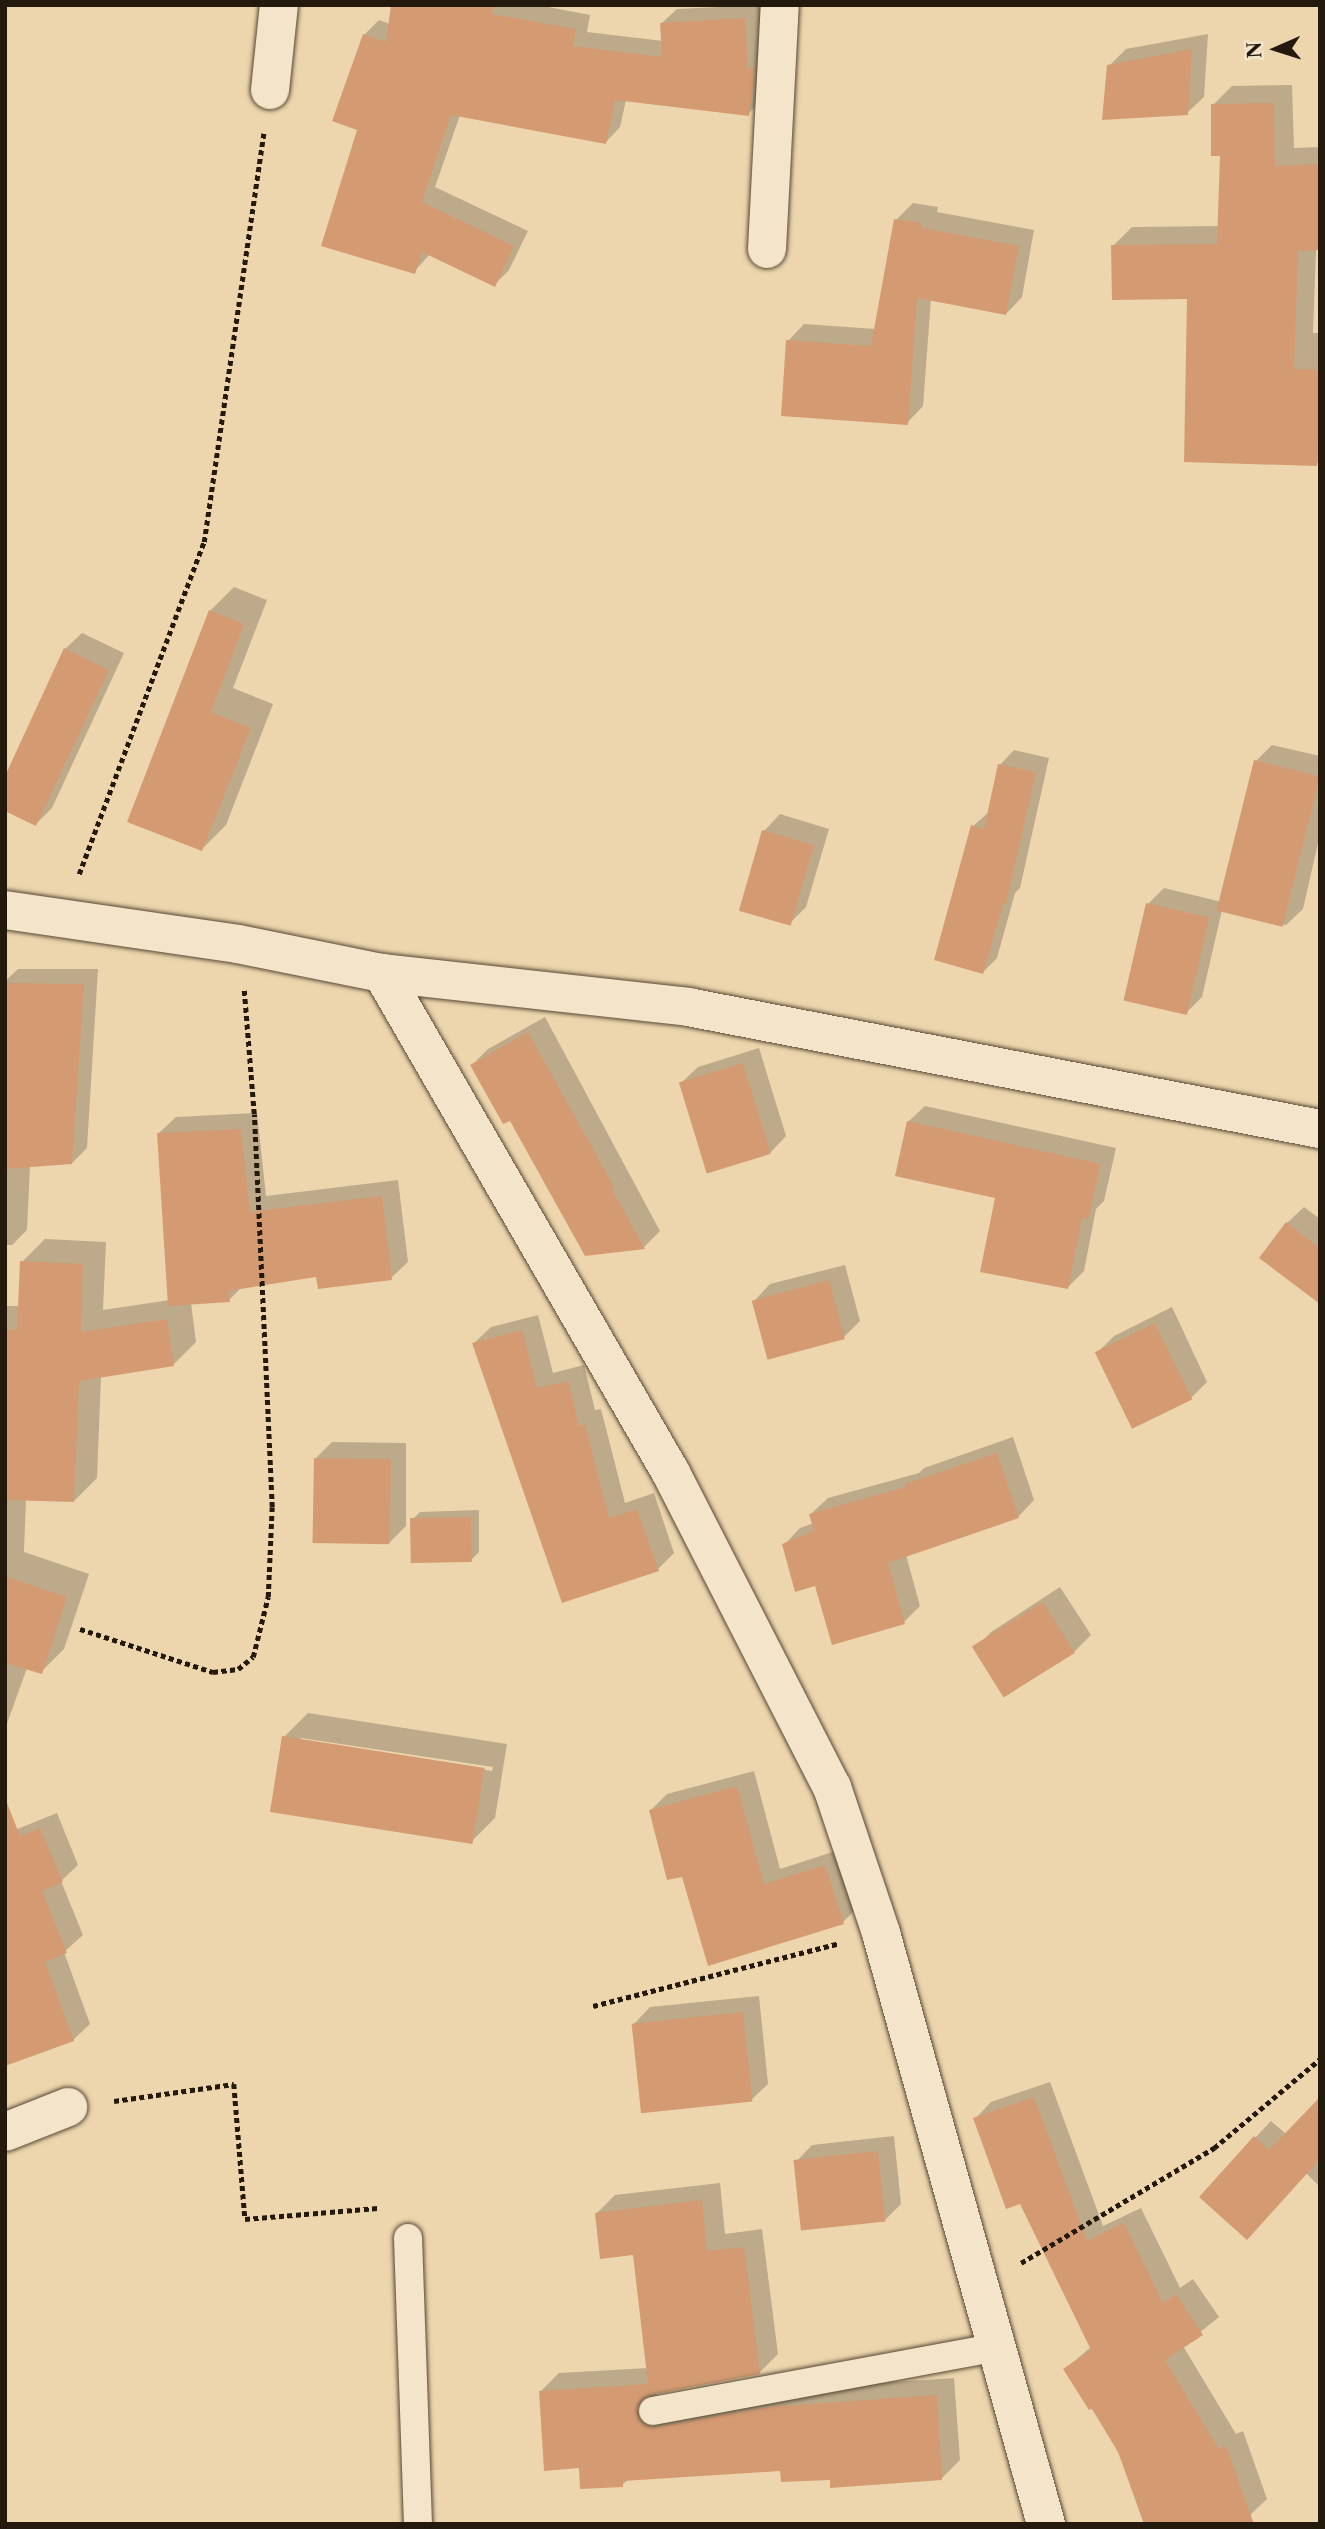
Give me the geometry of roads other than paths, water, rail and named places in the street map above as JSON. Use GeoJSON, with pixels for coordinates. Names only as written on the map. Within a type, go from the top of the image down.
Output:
{"type":"FeatureCollection","features":[{"type":"Feature","properties":{"kind":"street"},"geometry":{"type":"LineString","coordinates":[[270,90],[279,5]]}},
{"type":"Feature","properties":{"kind":"street"},"geometry":{"type":"LineString","coordinates":[[767,249],[780,5]]}},
{"type":"Feature","properties":{"kind":"street"},"geometry":{"type":"LineString","coordinates":[[5,910],[238,944],[382,973],[688,1006],[1320,1128]]}},
{"type":"Feature","properties":{"kind":"street"},"geometry":{"type":"LineString","coordinates":[[382,973],[671,1474],[832,1787],[881,1933],[1045,2524]]}},
{"type":"Feature","properties":{"kind":"street"},"geometry":{"type":"LineString","coordinates":[[5,2132],[68,2107]]}},
{"type":"Feature","properties":{"kind":"lane"},"geometry":{"type":"LineString","coordinates":[[408,2238],[418,2524]]}},
{"type":"Feature","properties":{"kind":"lane"},"geometry":{"type":"LineString","coordinates":[[653,2411],[998,2347]]}}]}
